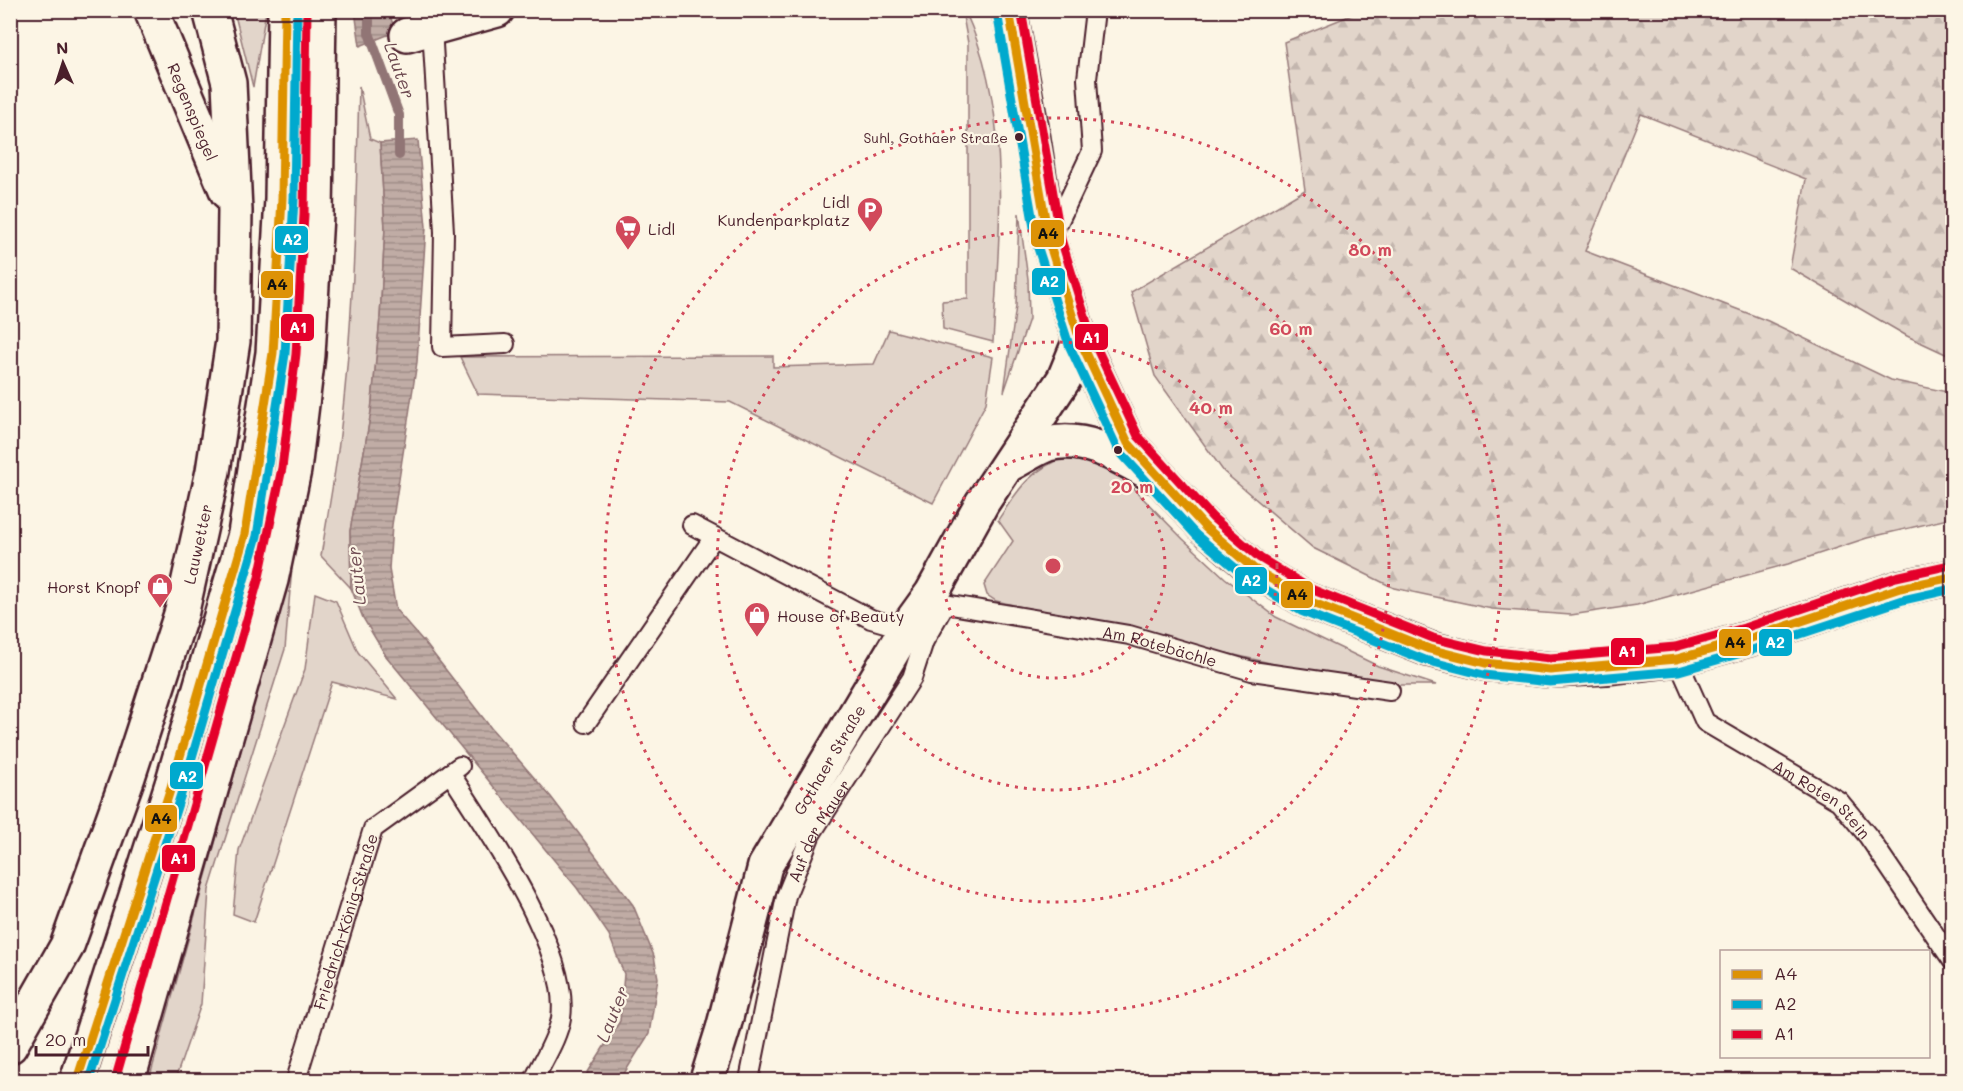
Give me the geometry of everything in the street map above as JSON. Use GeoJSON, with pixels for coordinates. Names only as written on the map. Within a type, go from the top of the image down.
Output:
{"type":"FeatureCollection","features":[{"type":"Feature","properties":{"kind":"main road","name":"Regenspiegel"},"geometry":{"type":"LineString","coordinates":[[151,10],[235,211]]}},
{"type":"Feature","properties":{"kind":"main road","name":"Lauwetter"},"geometry":{"type":"LineString","coordinates":[[10,1046],[67,946],[128,777],[182,610],[213,471],[233,341],[235,211],[230,83],[210,10]]}},
{"type":"Feature","properties":{"kind":"main road"},"geometry":{"type":"LineString","coordinates":[[77,1080],[172,784],[245,534],[261,444],[273,353],[282,199],[285,10]]}},
{"type":"Feature","properties":{"kind":"main road"},"geometry":{"type":"LineString","coordinates":[[128,1080],[271,580],[294,470],[308,355],[316,215],[319,10]]}},
{"type":"Feature","properties":{"kind":"main road"},"geometry":{"type":"LineString","coordinates":[[423,25],[497,10]]}},
{"type":"Feature","properties":{"kind":"main road"},"geometry":{"type":"LineString","coordinates":[[1010,10],[1049,242],[1080,340],[1128,442],[1205,527],[1253,568],[1306,600],[1429,649],[1485,663],[1550,670],[1606,668],[1677,659],[1748,639],[1900,588],[1953,577]]}},
{"type":"Feature","properties":{"kind":"main road","name":"Gothaer Straße"},"geometry":{"type":"LineString","coordinates":[[707,1080],[723,1029],[765,866],[901,638],[938,598],[982,502],[1010,464],[1064,379],[1080,340]]}},
{"type":"Feature","properties":{"kind":"main road","name":"Gothaer Straße"},"geometry":{"type":"LineString","coordinates":[[1010,464],[1049,444],[1076,443],[1110,451],[1159,478]]}},
{"type":"Feature","properties":{"kind":"lane"},"geometry":{"type":"LineString","coordinates":[[1049,242],[1092,152],[1087,79],[1095,10]]}},
{"type":"Feature","properties":{"kind":"lane"},"geometry":{"type":"LineString","coordinates":[[423,25],[444,231],[442,347],[505,344]]}},
{"type":"Feature","properties":{"kind":"lane"},"geometry":{"type":"LineString","coordinates":[[692,525],[871,619],[901,638]]}},
{"type":"Feature","properties":{"kind":"lane"},"geometry":{"type":"LineString","coordinates":[[586,723],[714,537]]}},
{"type":"Feature","properties":{"kind":"lane","name":"Am Rotebächle"},"geometry":{"type":"LineString","coordinates":[[938,598],[1129,634],[1251,671],[1390,691]]}},
{"type":"Feature","properties":{"kind":"lane","name":"Auf der Mauer"},"geometry":{"type":"LineString","coordinates":[[749,1080],[786,896],[811,834],[912,678],[938,598]]}},
{"type":"Feature","properties":{"kind":"lane","name":"Am Roten Stein"},"geometry":{"type":"LineString","coordinates":[[1677,659],[1705,722],[1839,801],[1868,836],[1953,960]]}},
{"type":"Feature","properties":{"kind":"lane","name":"Friedrich-König-Straße"},"geometry":{"type":"LineString","coordinates":[[296,1080],[373,829],[455,769],[537,921],[558,974],[563,999],[561,1021],[534,1080]]}},
{"type":"Feature","properties":{"kind":"green space"},"geometry":{"type":"Polygon","coordinates":[[[1364,10],[1952,11],[1952,357],[1907,336],[1790,268],[1806,179],[1641,114],[1585,251],[1768,321],[1891,380],[1952,393],[1952,518],[1867,538],[1788,564],[1637,605],[1571,615],[1492,609],[1394,588],[1313,548],[1224,472],[1155,376],[1131,292],[1305,190],[1284,42],[1364,10]]]}},
{"type":"Feature","properties":{"kind":"green space"},"geometry":{"type":"Polygon","coordinates":[[[234,11],[266,11],[253,87],[234,11]]]}},
{"type":"Feature","properties":{"kind":"green space"},"geometry":{"type":"Polygon","coordinates":[[[962,11],[965,11],[980,50],[997,132],[999,216],[993,342],[943,329],[942,301],[968,299],[968,43],[962,11]]]}},
{"type":"Feature","properties":{"kind":"green space"},"geometry":{"type":"Polygon","coordinates":[[[359,86],[370,139],[380,143],[385,228],[380,318],[371,412],[350,531],[351,588],[321,556],[339,443],[348,354],[354,265],[359,86]]]}},
{"type":"Feature","properties":{"kind":"green space"},"geometry":{"type":"Polygon","coordinates":[[[1019,213],[1028,279],[1029,319],[1004,392],[1016,306],[1019,213]]]}},
{"type":"Feature","properties":{"kind":"green space"},"geometry":{"type":"Polygon","coordinates":[[[889,330],[993,357],[986,403],[933,503],[730,402],[478,394],[460,357],[773,356],[773,367],[874,364],[889,330]]]}},
{"type":"Feature","properties":{"kind":"green space"},"geometry":{"type":"Polygon","coordinates":[[[1067,456],[1095,461],[1123,478],[1225,578],[1276,617],[1378,666],[1436,685],[1393,685],[1323,675],[996,601],[987,595],[984,585],[1013,541],[998,520],[1026,481],[1044,467],[1067,456]]]}},
{"type":"Feature","properties":{"kind":"green space"},"geometry":{"type":"Polygon","coordinates":[[[292,567],[285,649],[209,890],[201,1004],[175,1080],[149,1080],[292,567]]]}},
{"type":"Feature","properties":{"kind":"green space"},"geometry":{"type":"Polygon","coordinates":[[[315,593],[336,601],[358,652],[397,699],[332,682],[254,922],[233,914],[239,850],[305,669],[315,593]]]}},
{"type":"Feature","properties":{"kind":"water"},"geometry":{"type":"Polygon","coordinates":[[[355,11],[389,11],[395,32],[360,46],[355,11]]]}},
{"type":"Feature","properties":{"kind":"water"},"geometry":{"type":"Polygon","coordinates":[[[418,140],[426,227],[417,362],[392,525],[389,569],[396,610],[425,643],[491,728],[551,797],[633,905],[654,956],[658,978],[649,1034],[620,1080],[583,1080],[620,1021],[624,974],[609,935],[577,888],[386,656],[363,618],[351,588],[350,531],[371,412],[380,318],[385,228],[380,143],[418,140]]]}},
{"type":"Feature","properties":{"kind":"waterway","name":"Lauter"},"geometry":{"type":"LineString","coordinates":[[369,10],[369,33],[399,115],[399,155]]}},
{"type":"Feature","properties":{"kind":"transit line","name":"A4"},"geometry":{"type":"LineString","coordinates":[[77,1080],[172,784],[245,534],[273,353],[282,199],[285,10]]}},
{"type":"Feature","properties":{"kind":"transit line","name":"A2"},"geometry":{"type":"LineString","coordinates":[[89,1080],[183,788],[257,536],[285,354],[294,199],[297,10]]}},
{"type":"Feature","properties":{"kind":"transit line","name":"A1"},"geometry":{"type":"LineString","coordinates":[[116,1077],[259,577],[282,468],[296,354],[304,215],[307,10]]}},
{"type":"Feature","properties":{"kind":"transit line","name":"A4"},"geometry":{"type":"LineString","coordinates":[[1009,10],[1049,242],[1080,340],[1128,443],[1205,527],[1253,568],[1306,600],[1429,649],[1485,663],[1550,670],[1677,659],[1748,639],[1900,588],[1952,577]]}},
{"type":"Feature","properties":{"kind":"transit line","name":"A1"},"geometry":{"type":"LineString","coordinates":[[1021,10],[1061,239],[1091,336],[1138,436],[1213,518],[1260,558],[1311,589],[1433,638],[1487,651],[1550,658],[1675,647],[1744,628],[1896,577],[1950,565]]}},
{"type":"Feature","properties":{"kind":"transit line","name":"A2"},"geometry":{"type":"LineString","coordinates":[[997,12],[1037,245],[1069,345],[1118,450],[1196,535],[1247,578],[1301,611],[1425,660],[1484,675],[1550,682],[1679,671],[1752,650],[1903,600],[1952,589]]}},
{"type":"Feature","properties":{"kind":"place","name":"Suhl, Gothaer Straße"},"geometry":{"type":"Point","coordinates":[1019,137]}},
{"type":"Feature","properties":{"kind":"place","name":"Lidl Kundenparkplatz"},"geometry":{"type":"Point","coordinates":[870,233]}},
{"type":"Feature","properties":{"kind":"place","name":"Lidl"},"geometry":{"type":"Point","coordinates":[628,251]}},
{"type":"Feature","properties":{"kind":"place","name":"Horst Knopf"},"geometry":{"type":"Point","coordinates":[160,609]}},
{"type":"Feature","properties":{"kind":"place","name":"House of Beauty"},"geometry":{"type":"Point","coordinates":[757,638]}}]}
